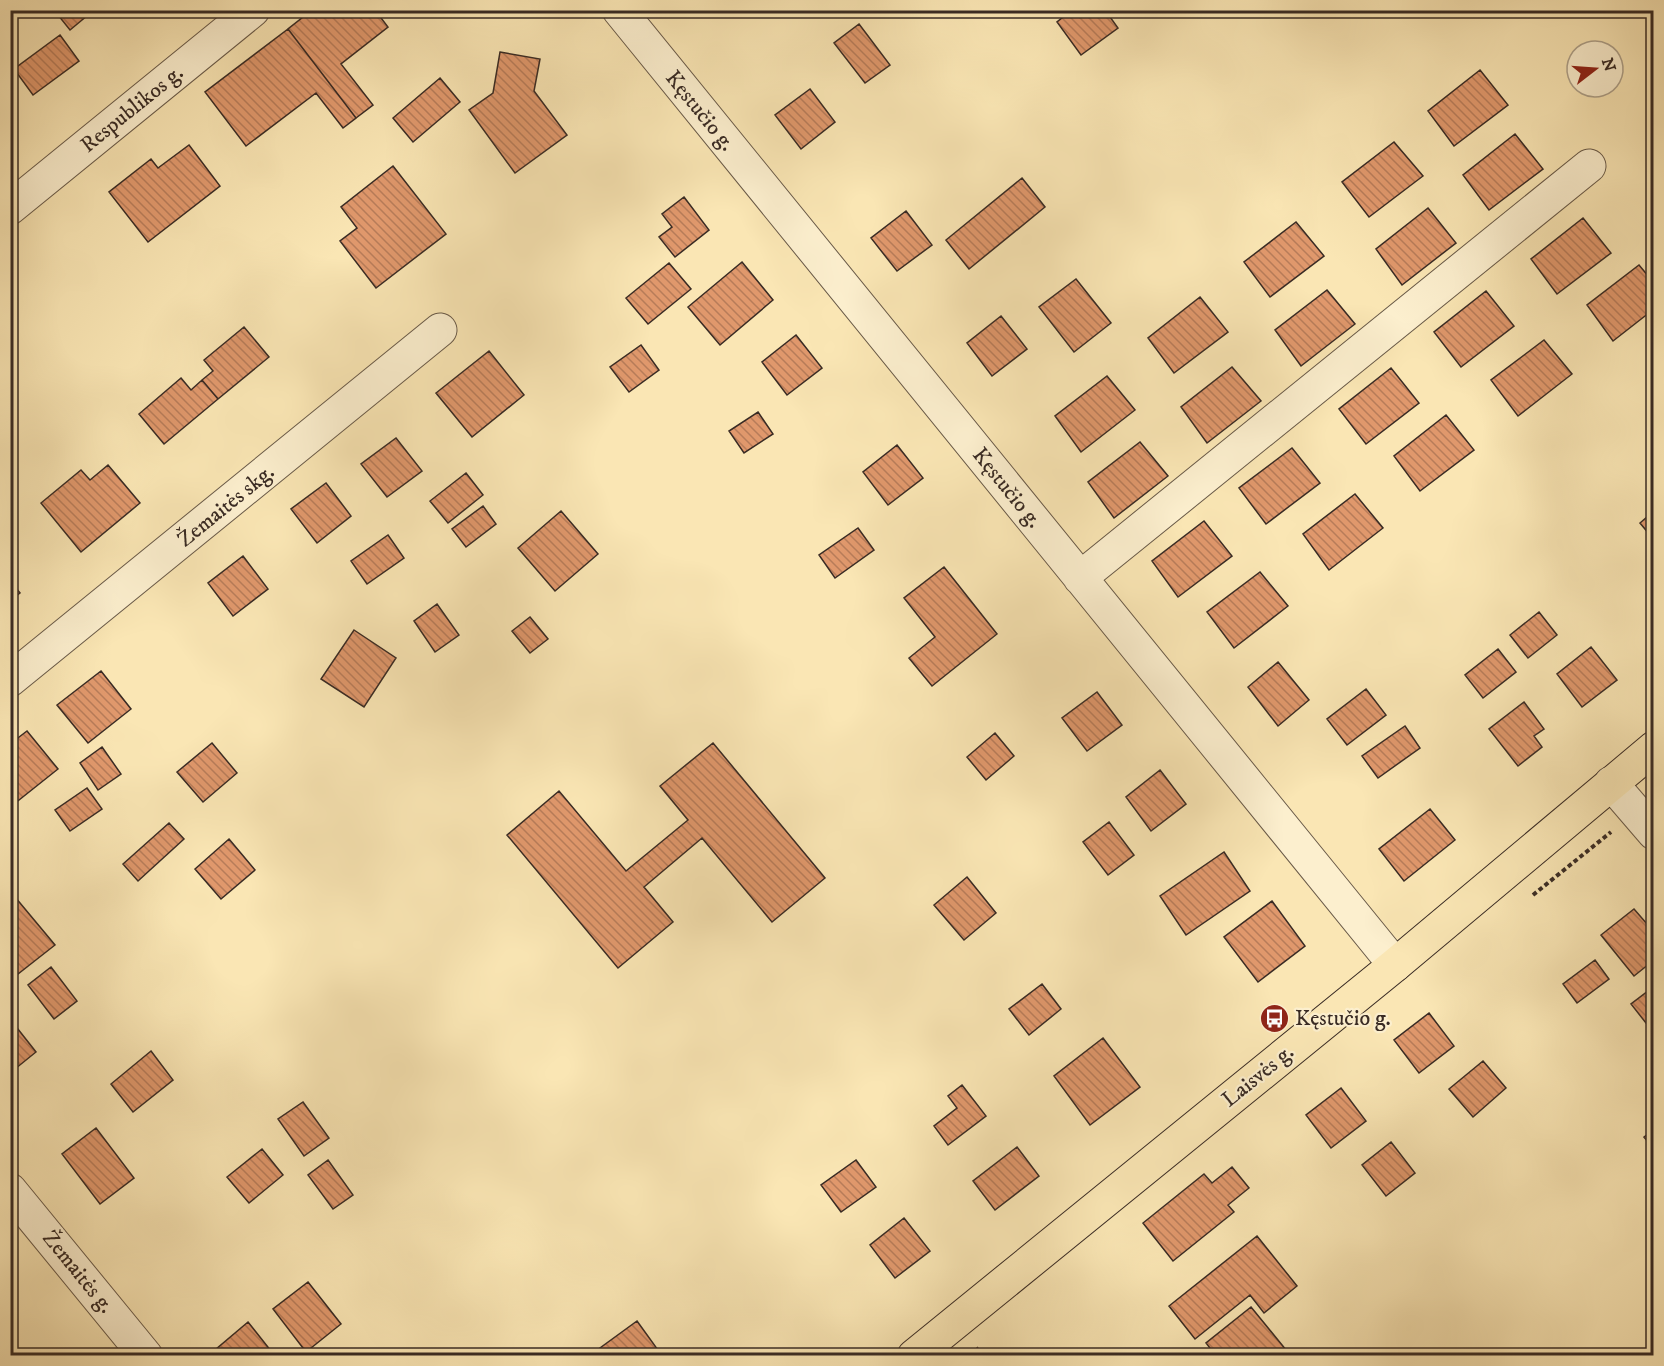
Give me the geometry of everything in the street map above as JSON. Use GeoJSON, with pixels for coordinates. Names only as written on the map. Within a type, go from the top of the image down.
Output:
{"type":"FeatureCollection","features":[{"type":"Feature","properties":{"kind":"main road","name":"Laisvės g."},"geometry":{"type":"LineString","coordinates":[[914,1356],[1395,965],[1653,748]]}},
{"type":"Feature","properties":{"kind":"street","name":"Respublikos g."},"geometry":{"type":"LineString","coordinates":[[10,208],[253,10]]}},
{"type":"Feature","properties":{"kind":"street","name":"Kęstučio g."},"geometry":{"type":"LineString","coordinates":[[619,10],[1395,965]]}},
{"type":"Feature","properties":{"kind":"street"},"geometry":{"type":"LineString","coordinates":[[1080,578],[1589,166]]}},
{"type":"Feature","properties":{"kind":"street","name":"Žemaitės skg."},"geometry":{"type":"LineString","coordinates":[[10,680],[440,330]]}},
{"type":"Feature","properties":{"kind":"street"},"geometry":{"type":"LineString","coordinates":[[1611,783],[1653,833]]}},
{"type":"Feature","properties":{"kind":"street","name":"Žemaitės g."},"geometry":{"type":"LineString","coordinates":[[10,1190],[146,1356]]}},
{"type":"Feature","properties":{"kind":"building"},"geometry":{"type":"Polygon","coordinates":[[[54,10],[94,10],[70,30],[54,10]]]}},
{"type":"Feature","properties":{"kind":"building"},"geometry":{"type":"Polygon","coordinates":[[[312,10],[375,10],[388,27],[341,64],[373,105],[356,118],[288,29],[312,10]]]}},
{"type":"Feature","properties":{"kind":"building"},"geometry":{"type":"Polygon","coordinates":[[[1072,10],[1105,10],[1118,28],[1081,55],[1057,22],[1072,10]]]}},
{"type":"Feature","properties":{"kind":"building"},"geometry":{"type":"Polygon","coordinates":[[[859,24],[890,65],[865,83],[834,43],[859,24]]]}},
{"type":"Feature","properties":{"kind":"building"},"geometry":{"type":"Polygon","coordinates":[[[288,29],[356,118],[343,128],[316,93],[246,146],[205,92],[288,29]]]}},
{"type":"Feature","properties":{"kind":"building"},"geometry":{"type":"Polygon","coordinates":[[[60,35],[79,61],[33,95],[14,69],[60,35]]]}},
{"type":"Feature","properties":{"kind":"building"},"geometry":{"type":"Polygon","coordinates":[[[500,52],[540,59],[534,91],[567,135],[515,173],[469,110],[493,93],[500,52]]]}},
{"type":"Feature","properties":{"kind":"building"},"geometry":{"type":"Polygon","coordinates":[[[1480,70],[1508,105],[1454,146],[1428,111],[1480,70]]]}},
{"type":"Feature","properties":{"kind":"building"},"geometry":{"type":"Polygon","coordinates":[[[440,78],[460,102],[413,142],[393,118],[440,78]]]}},
{"type":"Feature","properties":{"kind":"building"},"geometry":{"type":"Polygon","coordinates":[[[810,89],[835,122],[801,149],[775,115],[810,89]]]}},
{"type":"Feature","properties":{"kind":"building"},"geometry":{"type":"Polygon","coordinates":[[[1515,134],[1543,169],[1489,210],[1463,175],[1515,134]]]}},
{"type":"Feature","properties":{"kind":"building"},"geometry":{"type":"Polygon","coordinates":[[[1394,142],[1423,176],[1369,217],[1342,182],[1394,142]]]}},
{"type":"Feature","properties":{"kind":"building"},"geometry":{"type":"Polygon","coordinates":[[[189,145],[220,186],[148,242],[109,192],[151,159],[158,168],[189,145]]]}},
{"type":"Feature","properties":{"kind":"building"},"geometry":{"type":"Polygon","coordinates":[[[393,166],[446,234],[376,288],[340,241],[357,228],[341,207],[393,166]]]}},
{"type":"Feature","properties":{"kind":"building"},"geometry":{"type":"Polygon","coordinates":[[[1022,178],[1045,207],[969,269],[946,240],[1022,178]]]}},
{"type":"Feature","properties":{"kind":"building"},"geometry":{"type":"Polygon","coordinates":[[[684,197],[709,230],[675,257],[659,237],[672,227],[662,214],[684,197]]]}},
{"type":"Feature","properties":{"kind":"building"},"geometry":{"type":"Polygon","coordinates":[[[1428,208],[1456,243],[1402,285],[1376,249],[1428,208]]]}},
{"type":"Feature","properties":{"kind":"building"},"geometry":{"type":"Polygon","coordinates":[[[906,211],[932,245],[897,271],[871,238],[906,211]]]}},
{"type":"Feature","properties":{"kind":"building"},"geometry":{"type":"Polygon","coordinates":[[[1583,218],[1611,253],[1557,294],[1531,259],[1583,218]]]}},
{"type":"Feature","properties":{"kind":"building"},"geometry":{"type":"Polygon","coordinates":[[[1296,222],[1324,256],[1270,297],[1244,262],[1296,222]]]}},
{"type":"Feature","properties":{"kind":"building"},"geometry":{"type":"Polygon","coordinates":[[[742,262],[773,300],[720,345],[688,307],[742,262]]]}},
{"type":"Feature","properties":{"kind":"building"},"geometry":{"type":"Polygon","coordinates":[[[669,263],[691,289],[648,324],[626,298],[669,263]]]}},
{"type":"Feature","properties":{"kind":"building"},"geometry":{"type":"Polygon","coordinates":[[[1639,265],[1654,283],[1654,309],[1613,341],[1587,305],[1639,265]]]}},
{"type":"Feature","properties":{"kind":"building"},"geometry":{"type":"Polygon","coordinates":[[[1076,279],[1111,323],[1074,352],[1039,307],[1076,279]]]}},
{"type":"Feature","properties":{"kind":"building"},"geometry":{"type":"Polygon","coordinates":[[[1327,290],[1355,324],[1301,366],[1275,330],[1327,290]]]}},
{"type":"Feature","properties":{"kind":"building"},"geometry":{"type":"Polygon","coordinates":[[[1486,291],[1514,326],[1461,367],[1434,332],[1486,291]]]}},
{"type":"Feature","properties":{"kind":"building"},"geometry":{"type":"Polygon","coordinates":[[[1200,297],[1228,332],[1174,373],[1148,338],[1200,297]]]}},
{"type":"Feature","properties":{"kind":"building"},"geometry":{"type":"Polygon","coordinates":[[[1001,316],[1027,349],[992,376],[967,343],[1001,316]]]}},
{"type":"Feature","properties":{"kind":"building"},"geometry":{"type":"Polygon","coordinates":[[[244,327],[269,357],[218,399],[202,380],[213,371],[204,360],[244,327]]]}},
{"type":"Feature","properties":{"kind":"building"},"geometry":{"type":"Polygon","coordinates":[[[796,335],[822,368],[787,395],[762,362],[796,335]]]}},
{"type":"Feature","properties":{"kind":"building"},"geometry":{"type":"Polygon","coordinates":[[[1544,340],[1572,374],[1518,416],[1491,380],[1544,340]]]}},
{"type":"Feature","properties":{"kind":"building"},"geometry":{"type":"Polygon","coordinates":[[[641,345],[659,370],[629,392],[610,367],[641,345]]]}},
{"type":"Feature","properties":{"kind":"building"},"geometry":{"type":"Polygon","coordinates":[[[489,351],[524,395],[472,437],[436,393],[489,351]]]}},
{"type":"Feature","properties":{"kind":"building"},"geometry":{"type":"Polygon","coordinates":[[[10,363],[17,371],[10,376],[10,363]]]}},
{"type":"Feature","properties":{"kind":"building"},"geometry":{"type":"Polygon","coordinates":[[[1232,367],[1261,401],[1207,443],[1181,407],[1232,367]]]}},
{"type":"Feature","properties":{"kind":"building"},"geometry":{"type":"Polygon","coordinates":[[[1391,368],[1419,403],[1366,444],[1339,409],[1391,368]]]}},
{"type":"Feature","properties":{"kind":"building"},"geometry":{"type":"Polygon","coordinates":[[[1107,376],[1135,410],[1081,452],[1055,416],[1107,376]]]}},
{"type":"Feature","properties":{"kind":"building"},"geometry":{"type":"Polygon","coordinates":[[[181,378],[191,390],[202,380],[218,399],[164,444],[139,414],[181,378]]]}},
{"type":"Feature","properties":{"kind":"building"},"geometry":{"type":"Polygon","coordinates":[[[758,412],[773,434],[744,453],[729,431],[758,412]]]}},
{"type":"Feature","properties":{"kind":"building"},"geometry":{"type":"Polygon","coordinates":[[[1446,415],[1474,450],[1420,491],[1394,456],[1446,415]]]}},
{"type":"Feature","properties":{"kind":"building"},"geometry":{"type":"Polygon","coordinates":[[[396,438],[422,471],[387,497],[361,464],[396,438]]]}},
{"type":"Feature","properties":{"kind":"building"},"geometry":{"type":"Polygon","coordinates":[[[1140,442],[1168,476],[1114,518],[1088,482],[1140,442]]]}},
{"type":"Feature","properties":{"kind":"building"},"geometry":{"type":"Polygon","coordinates":[[[897,445],[923,478],[888,505],[863,472],[897,445]]]}},
{"type":"Feature","properties":{"kind":"building"},"geometry":{"type":"Polygon","coordinates":[[[1292,448],[1320,483],[1266,524],[1239,488],[1292,448]]]}},
{"type":"Feature","properties":{"kind":"building"},"geometry":{"type":"Polygon","coordinates":[[[108,465],[140,503],[81,552],[41,503],[81,470],[90,480],[108,465]]]}},
{"type":"Feature","properties":{"kind":"building"},"geometry":{"type":"Polygon","coordinates":[[[466,473],[483,495],[448,523],[430,501],[466,473]]]}},
{"type":"Feature","properties":{"kind":"building"},"geometry":{"type":"Polygon","coordinates":[[[326,483],[351,516],[317,543],[291,509],[326,483]]]}},
{"type":"Feature","properties":{"kind":"building"},"geometry":{"type":"Polygon","coordinates":[[[1355,494],[1383,528],[1329,570],[1303,534],[1355,494]]]}},
{"type":"Feature","properties":{"kind":"building"},"geometry":{"type":"Polygon","coordinates":[[[483,506],[496,524],[466,547],[452,529],[483,506]]]}},
{"type":"Feature","properties":{"kind":"building"},"geometry":{"type":"Polygon","coordinates":[[[561,511],[598,554],[555,591],[518,548],[561,511]]]}},
{"type":"Feature","properties":{"kind":"building"},"geometry":{"type":"Polygon","coordinates":[[[1654,511],[1654,540],[1640,523],[1654,511]]]}},
{"type":"Feature","properties":{"kind":"building"},"geometry":{"type":"Polygon","coordinates":[[[1204,521],[1232,556],[1178,597],[1152,561],[1204,521]]]}},
{"type":"Feature","properties":{"kind":"building"},"geometry":{"type":"Polygon","coordinates":[[[858,528],[874,550],[835,578],[819,555],[858,528]]]}},
{"type":"Feature","properties":{"kind":"building"},"geometry":{"type":"Polygon","coordinates":[[[388,535],[404,558],[367,584],[351,561],[388,535]]]}},
{"type":"Feature","properties":{"kind":"building"},"geometry":{"type":"Polygon","coordinates":[[[243,556],[268,589],[233,616],[208,583],[243,556]]]}},
{"type":"Feature","properties":{"kind":"building"},"geometry":{"type":"Polygon","coordinates":[[[944,567],[997,634],[932,686],[909,658],[935,637],[904,598],[944,567]]]}},
{"type":"Feature","properties":{"kind":"building"},"geometry":{"type":"Polygon","coordinates":[[[1260,572],[1288,606],[1234,648],[1207,612],[1260,572]]]}},
{"type":"Feature","properties":{"kind":"building"},"geometry":{"type":"Polygon","coordinates":[[[10,581],[20,593],[10,601],[10,581]]]}},
{"type":"Feature","properties":{"kind":"building"},"geometry":{"type":"Polygon","coordinates":[[[437,604],[459,635],[435,652],[414,621],[437,604]]]}},
{"type":"Feature","properties":{"kind":"building"},"geometry":{"type":"Polygon","coordinates":[[[1539,612],[1557,635],[1528,658],[1510,635],[1539,612]]]}},
{"type":"Feature","properties":{"kind":"building"},"geometry":{"type":"Polygon","coordinates":[[[530,617],[548,639],[530,653],[512,631],[530,617]]]}},
{"type":"Feature","properties":{"kind":"building"},"geometry":{"type":"Polygon","coordinates":[[[354,630],[396,658],[364,707],[321,679],[354,630]]]}},
{"type":"Feature","properties":{"kind":"building"},"geometry":{"type":"Polygon","coordinates":[[[1591,647],[1617,680],[1582,707],[1557,674],[1591,647]]]}},
{"type":"Feature","properties":{"kind":"building"},"geometry":{"type":"Polygon","coordinates":[[[1498,649],[1516,672],[1483,698],[1465,675],[1498,649]]]}},
{"type":"Feature","properties":{"kind":"building"},"geometry":{"type":"Polygon","coordinates":[[[1278,662],[1309,700],[1278,726],[1248,687],[1278,662]]]}},
{"type":"Feature","properties":{"kind":"building"},"geometry":{"type":"Polygon","coordinates":[[[101,671],[131,709],[88,743],[57,705],[101,671]]]}},
{"type":"Feature","properties":{"kind":"building"},"geometry":{"type":"Polygon","coordinates":[[[1366,689],[1386,715],[1347,745],[1327,719],[1366,689]]]}},
{"type":"Feature","properties":{"kind":"building"},"geometry":{"type":"Polygon","coordinates":[[[1097,692],[1122,725],[1087,751],[1062,718],[1097,692]]]}},
{"type":"Feature","properties":{"kind":"building"},"geometry":{"type":"Polygon","coordinates":[[[1524,702],[1544,729],[1534,736],[1542,747],[1518,766],[1489,729],[1524,702]]]}},
{"type":"Feature","properties":{"kind":"building"},"geometry":{"type":"Polygon","coordinates":[[[1405,726],[1420,748],[1378,778],[1362,756],[1405,726]]]}},
{"type":"Feature","properties":{"kind":"building"},"geometry":{"type":"Polygon","coordinates":[[[27,731],[58,769],[14,804],[10,799],[10,744],[27,731]]]}},
{"type":"Feature","properties":{"kind":"building"},"geometry":{"type":"Polygon","coordinates":[[[995,733],[1014,756],[986,780],[967,757],[995,733]]]}},
{"type":"Feature","properties":{"kind":"building"},"geometry":{"type":"Polygon","coordinates":[[[212,743],[237,773],[203,802],[177,772],[212,743]]]}},
{"type":"Feature","properties":{"kind":"building"},"geometry":{"type":"Polygon","coordinates":[[[713,743],[825,878],[772,922],[702,838],[644,887],[673,922],[618,968],[507,835],[559,791],[626,871],[688,820],[660,786],[713,743]]]}},
{"type":"Feature","properties":{"kind":"building"},"geometry":{"type":"Polygon","coordinates":[[[102,747],[121,774],[98,790],[80,763],[102,747]]]}},
{"type":"Feature","properties":{"kind":"building"},"geometry":{"type":"Polygon","coordinates":[[[1160,770],[1186,804],[1151,831],[1126,797],[1160,770]]]}},
{"type":"Feature","properties":{"kind":"building"},"geometry":{"type":"Polygon","coordinates":[[[87,788],[102,809],[70,831],[55,810],[87,788]]]}},
{"type":"Feature","properties":{"kind":"building"},"geometry":{"type":"Polygon","coordinates":[[[1430,809],[1455,840],[1404,881],[1379,849],[1430,809]]]}},
{"type":"Feature","properties":{"kind":"building"},"geometry":{"type":"Polygon","coordinates":[[[1109,822],[1134,855],[1108,875],[1083,842],[1109,822]]]}},
{"type":"Feature","properties":{"kind":"building"},"geometry":{"type":"Polygon","coordinates":[[[169,823],[184,839],[138,881],[123,864],[169,823]]]}},
{"type":"Feature","properties":{"kind":"building"},"geometry":{"type":"Polygon","coordinates":[[[229,839],[255,870],[221,899],[195,869],[229,839]]]}},
{"type":"Feature","properties":{"kind":"building"},"geometry":{"type":"Polygon","coordinates":[[[1224,852],[1250,891],[1186,935],[1160,896],[1224,852]]]}},
{"type":"Feature","properties":{"kind":"building"},"geometry":{"type":"Polygon","coordinates":[[[967,877],[996,913],[964,940],[934,905],[967,877]]]}},
{"type":"Feature","properties":{"kind":"building"},"geometry":{"type":"Polygon","coordinates":[[[10,891],[55,945],[18,974],[10,965],[10,891]]]}},
{"type":"Feature","properties":{"kind":"building"},"geometry":{"type":"Polygon","coordinates":[[[1272,901],[1305,946],[1258,982],[1224,937],[1272,901]]]}},
{"type":"Feature","properties":{"kind":"building"},"geometry":{"type":"Polygon","coordinates":[[[1634,909],[1654,932],[1654,960],[1634,976],[1601,935],[1634,909]]]}},
{"type":"Feature","properties":{"kind":"building"},"geometry":{"type":"Polygon","coordinates":[[[1595,960],[1609,979],[1577,1003],[1563,984],[1595,960]]]}},
{"type":"Feature","properties":{"kind":"building"},"geometry":{"type":"Polygon","coordinates":[[[51,967],[77,1001],[54,1019],[28,985],[51,967]]]}},
{"type":"Feature","properties":{"kind":"building"},"geometry":{"type":"Polygon","coordinates":[[[1042,984],[1061,1009],[1029,1035],[1009,1009],[1042,984]]]}},
{"type":"Feature","properties":{"kind":"building"},"geometry":{"type":"Polygon","coordinates":[[[1652,988],[1654,1018],[1646,1023],[1631,1004],[1652,988]]]}},
{"type":"Feature","properties":{"kind":"building"},"geometry":{"type":"Polygon","coordinates":[[[1429,1013],[1454,1046],[1419,1073],[1394,1040],[1429,1013]]]}},
{"type":"Feature","properties":{"kind":"building"},"geometry":{"type":"Polygon","coordinates":[[[10,1019],[36,1052],[10,1073],[10,1019]]]}},
{"type":"Feature","properties":{"kind":"building"},"geometry":{"type":"Polygon","coordinates":[[[1103,1038],[1140,1087],[1090,1125],[1054,1076],[1103,1038]]]}},
{"type":"Feature","properties":{"kind":"building"},"geometry":{"type":"Polygon","coordinates":[[[151,1051],[173,1080],[133,1112],[111,1084],[151,1051]]]}},
{"type":"Feature","properties":{"kind":"building"},"geometry":{"type":"Polygon","coordinates":[[[1483,1061],[1506,1088],[1473,1117],[1449,1089],[1483,1061]]]}},
{"type":"Feature","properties":{"kind":"building"},"geometry":{"type":"Polygon","coordinates":[[[962,1085],[986,1116],[948,1145],[934,1126],[957,1108],[948,1096],[962,1085]]]}},
{"type":"Feature","properties":{"kind":"building"},"geometry":{"type":"Polygon","coordinates":[[[1341,1088],[1366,1121],[1331,1148],[1306,1115],[1341,1088]]]}},
{"type":"Feature","properties":{"kind":"building"},"geometry":{"type":"Polygon","coordinates":[[[303,1102],[329,1138],[304,1156],[278,1119],[303,1102]]]}},
{"type":"Feature","properties":{"kind":"building"},"geometry":{"type":"Polygon","coordinates":[[[96,1128],[134,1178],[100,1204],[62,1154],[96,1128]]]}},
{"type":"Feature","properties":{"kind":"building"},"geometry":{"type":"Polygon","coordinates":[[[1654,1129],[1654,1149],[1644,1137],[1654,1129]]]}},
{"type":"Feature","properties":{"kind":"building"},"geometry":{"type":"Polygon","coordinates":[[[1391,1142],[1415,1173],[1386,1196],[1362,1165],[1391,1142]]]}},
{"type":"Feature","properties":{"kind":"building"},"geometry":{"type":"Polygon","coordinates":[[[1017,1147],[1039,1176],[995,1210],[973,1181],[1017,1147]]]}},
{"type":"Feature","properties":{"kind":"building"},"geometry":{"type":"Polygon","coordinates":[[[262,1149],[283,1175],[249,1203],[227,1177],[262,1149]]]}},
{"type":"Feature","properties":{"kind":"building"},"geometry":{"type":"Polygon","coordinates":[[[328,1160],[353,1195],[333,1209],[308,1175],[328,1160]]]}},
{"type":"Feature","properties":{"kind":"building"},"geometry":{"type":"Polygon","coordinates":[[[856,1160],[876,1187],[841,1212],[821,1185],[856,1160]]]}},
{"type":"Feature","properties":{"kind":"building"},"geometry":{"type":"Polygon","coordinates":[[[1232,1167],[1249,1188],[1228,1205],[1234,1212],[1173,1261],[1143,1223],[1204,1174],[1212,1183],[1232,1167]]]}},
{"type":"Feature","properties":{"kind":"building"},"geometry":{"type":"Polygon","coordinates":[[[904,1218],[930,1251],[895,1278],[870,1245],[904,1218]]]}},
{"type":"Feature","properties":{"kind":"building"},"geometry":{"type":"Polygon","coordinates":[[[1257,1236],[1297,1286],[1264,1313],[1250,1295],[1195,1339],[1169,1306],[1257,1236]]]}},
{"type":"Feature","properties":{"kind":"building"},"geometry":{"type":"Polygon","coordinates":[[[308,1282],[341,1324],[306,1352],[273,1309],[308,1282]]]}},
{"type":"Feature","properties":{"kind":"building"},"geometry":{"type":"Polygon","coordinates":[[[1251,1307],[1291,1356],[1216,1356],[1206,1343],[1251,1307]]]}},
{"type":"Feature","properties":{"kind":"building"},"geometry":{"type":"Polygon","coordinates":[[[637,1321],[658,1350],[650,1356],[589,1356],[637,1321]]]}},
{"type":"Feature","properties":{"kind":"building"},"geometry":{"type":"Polygon","coordinates":[[[248,1322],[275,1356],[219,1356],[215,1350],[248,1322]]]}},
{"type":"Feature","properties":{"kind":"place","name":"Kęstučio g."},"geometry":{"type":"Point","coordinates":[1274,1018]}}]}
